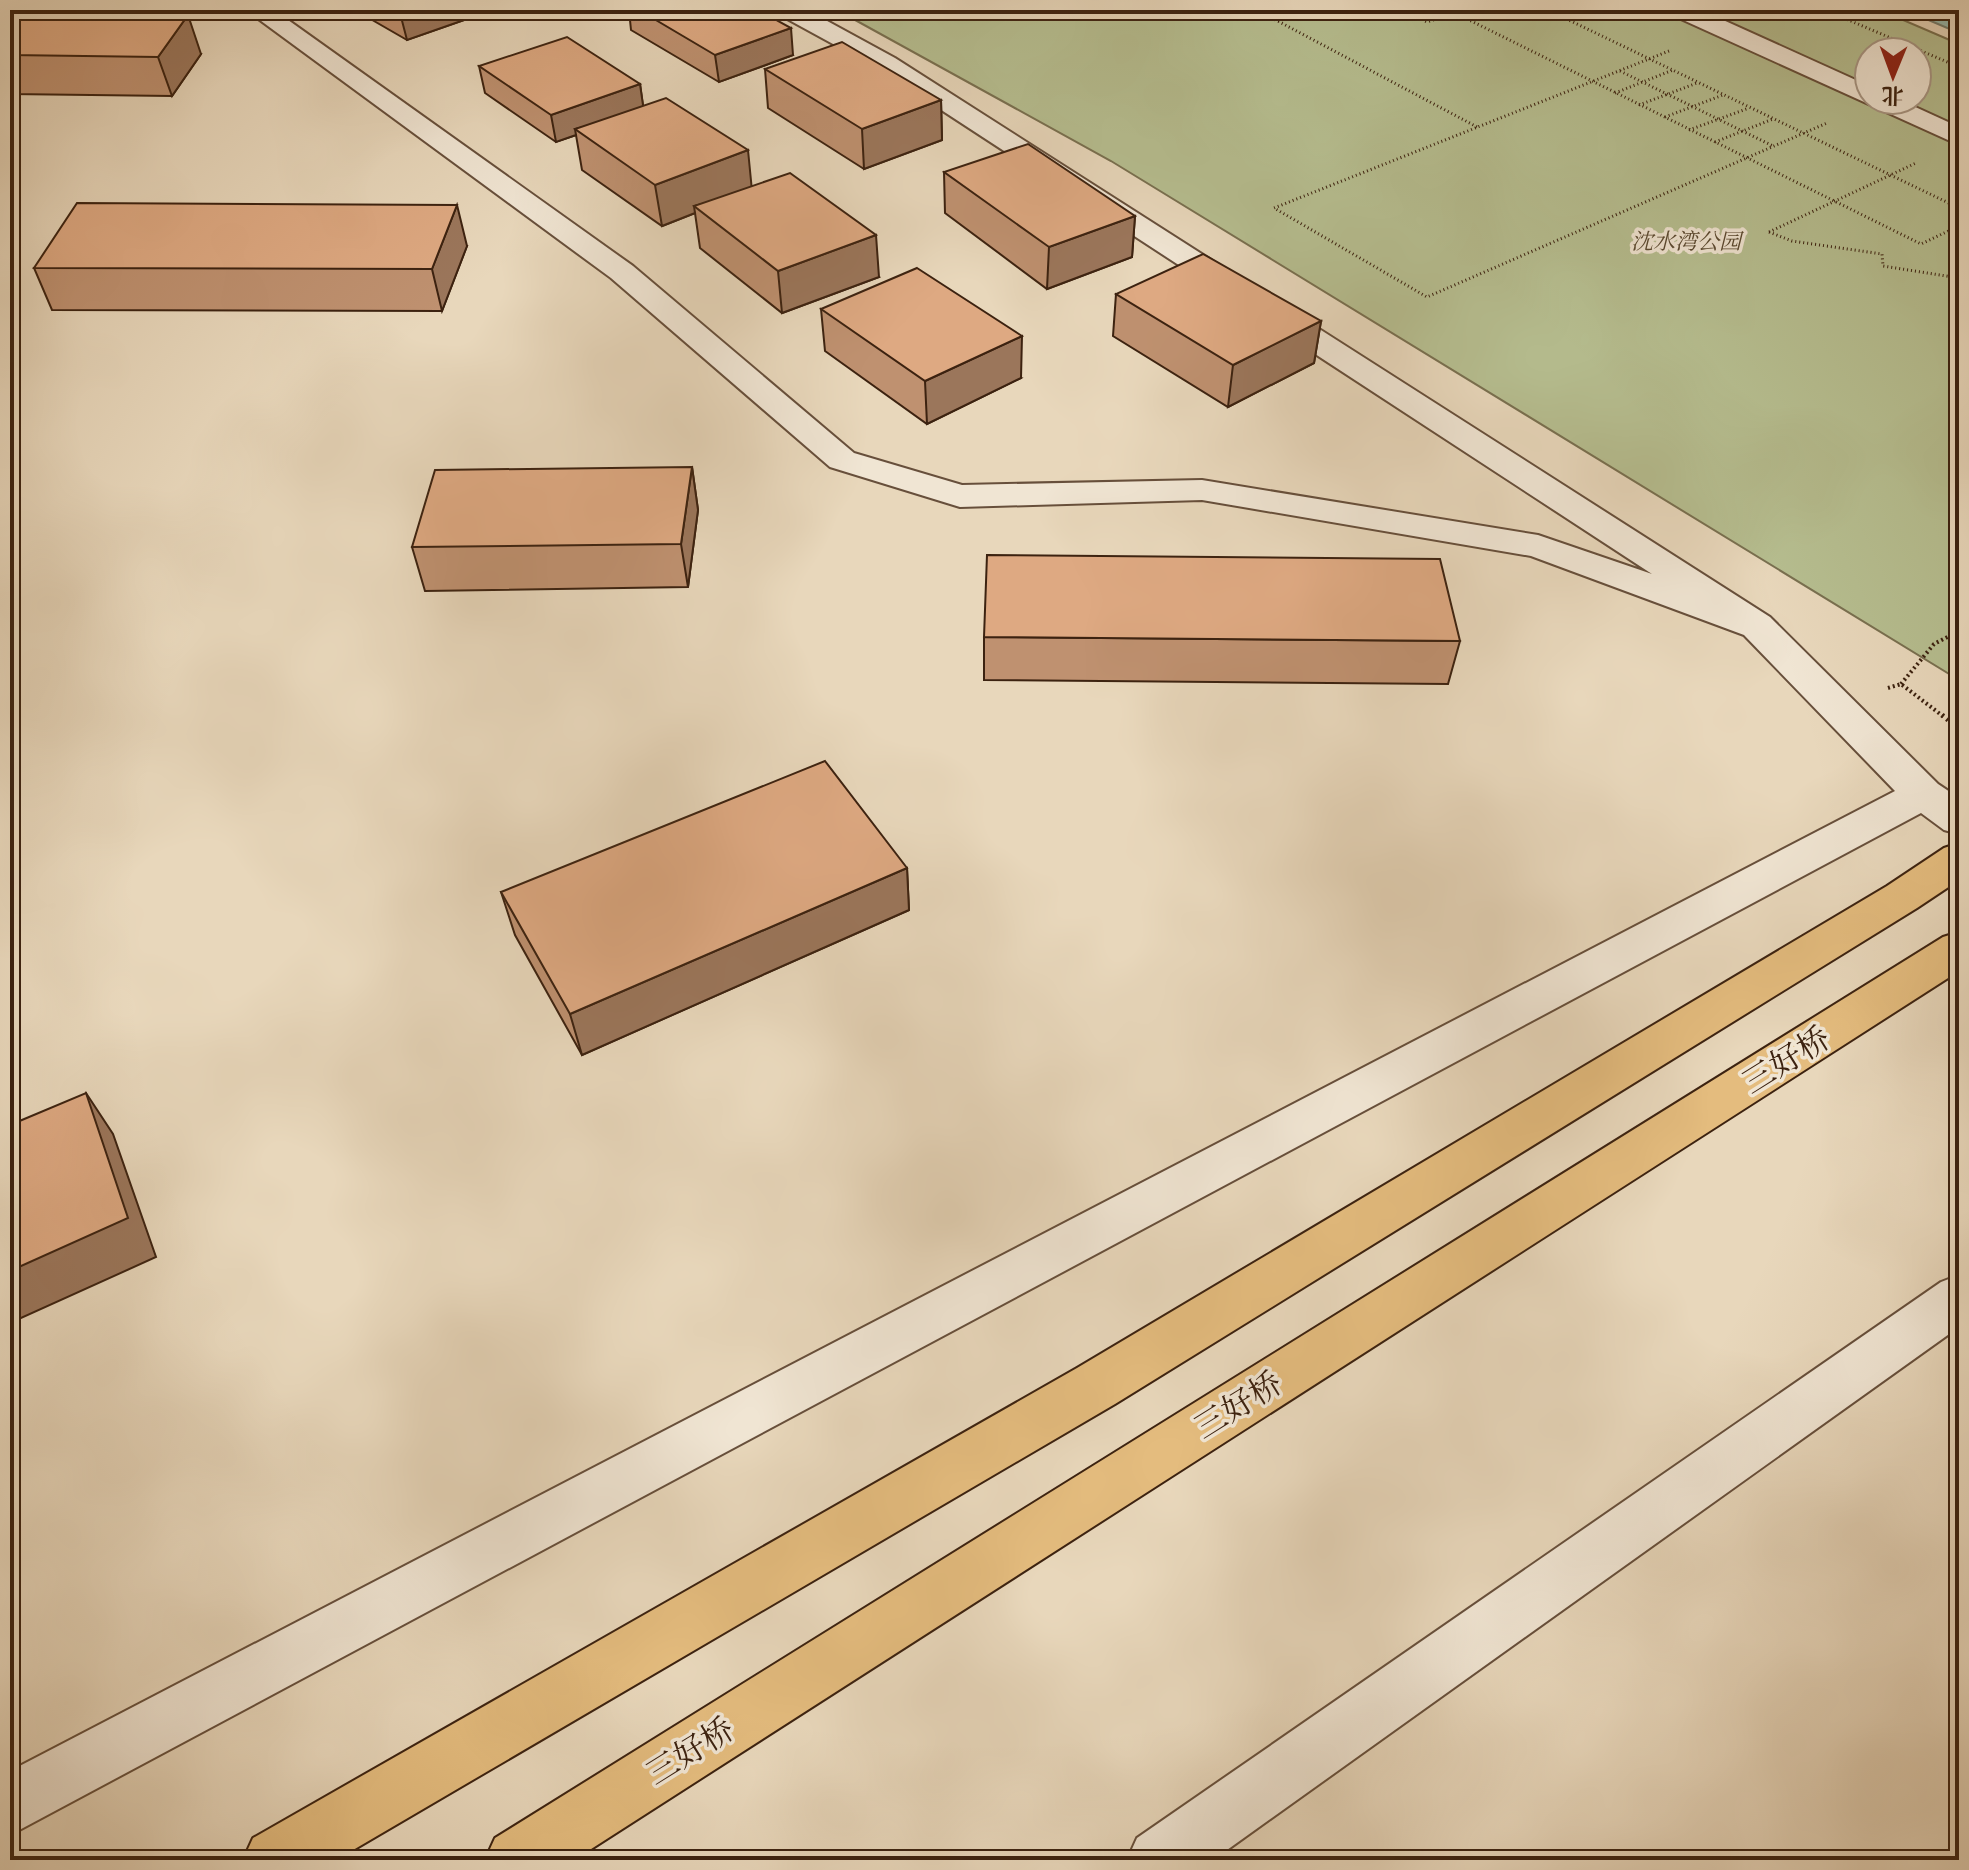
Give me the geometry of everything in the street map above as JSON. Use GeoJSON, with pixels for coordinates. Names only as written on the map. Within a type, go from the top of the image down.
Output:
{"type":"FeatureCollection","features":[{"type":"Feature","properties":{"kind":"main road"},"geometry":{"type":"LineString","coordinates":[[275,1860],[1096,1386],[1902,897],[1959,859]]}},
{"type":"Feature","properties":{"kind":"main road","name":"三好桥"},"geometry":{"type":"LineString","coordinates":[[517,1860],[1959,949]]}},
{"type":"Feature","properties":{"kind":"street"},"geometry":{"type":"LineString","coordinates":[[258,10],[622,272],[842,460],[960,496],[1202,490],[1538,546],[1757,626]]}},
{"type":"Feature","properties":{"kind":"street"},"geometry":{"type":"LineString","coordinates":[[10,1804],[1941,806],[1757,626],[886,63],[789,10]]}},
{"type":"Feature","properties":{"kind":"street"},"geometry":{"type":"LineString","coordinates":[[1681,10],[1853,89]]}},
{"type":"Feature","properties":{"kind":"street"},"geometry":{"type":"LineString","coordinates":[[1914,116],[1959,137]]}},
{"type":"Feature","properties":{"kind":"street"},"geometry":{"type":"LineString","coordinates":[[1159,1860],[1959,1298]]}},
{"type":"Feature","properties":{"kind":"path"},"geometry":{"type":"LineString","coordinates":[[1257,10],[1479,128]]}},
{"type":"Feature","properties":{"kind":"path"},"geometry":{"type":"LineString","coordinates":[[1278,21],[1315,10]]}},
{"type":"Feature","properties":{"kind":"path"},"geometry":{"type":"LineString","coordinates":[[1404,10],[1427,22],[1464,10]]}},
{"type":"Feature","properties":{"kind":"path"},"geometry":{"type":"LineString","coordinates":[[1449,10],[1921,244],[1959,226]]}},
{"type":"Feature","properties":{"kind":"path"},"geometry":{"type":"LineString","coordinates":[[1548,10],[1959,208]]}},
{"type":"Feature","properties":{"kind":"path"},"geometry":{"type":"LineString","coordinates":[[1825,10],[1959,67]]}},
{"type":"Feature","properties":{"kind":"path"},"geometry":{"type":"LineString","coordinates":[[1723,29],[1274,208],[1427,297],[1853,111]]}},
{"type":"Feature","properties":{"kind":"path"},"geometry":{"type":"LineString","coordinates":[[1615,93],[1674,70]]}},
{"type":"Feature","properties":{"kind":"path"},"geometry":{"type":"LineString","coordinates":[[1620,71],[1774,147]]}},
{"type":"Feature","properties":{"kind":"path"},"geometry":{"type":"LineString","coordinates":[[1639,105],[1698,82]]}},
{"type":"Feature","properties":{"kind":"path"},"geometry":{"type":"LineString","coordinates":[[1664,117],[1724,95]]}},
{"type":"Feature","properties":{"kind":"path"},"geometry":{"type":"LineString","coordinates":[[1689,130],[1750,107]]}},
{"type":"Feature","properties":{"kind":"path"},"geometry":{"type":"LineString","coordinates":[[1714,142],[1774,119]]}},
{"type":"Feature","properties":{"kind":"path"},"geometry":{"type":"LineString","coordinates":[[1918,162],[1769,232],[1792,241],[1882,254],[1883,266],[1959,278]]}},
{"type":"Feature","properties":{"kind":"path"},"geometry":{"type":"LineString","coordinates":[[1901,684],[1922,657],[1950,632],[1959,631]]}},
{"type":"Feature","properties":{"kind":"green space","name":"沈水湾公园"},"geometry":{"type":"Polygon","coordinates":[[[837,10],[1880,10],[1959,44],[1959,680],[1111,161],[837,10]]]}},
{"type":"Feature","properties":{"kind":"water"},"geometry":{"type":"Polygon","coordinates":[[[1905,10],[1959,10],[1959,33],[1905,10]]]}},
{"type":"Feature","properties":{"kind":"building"},"geometry":{"type":"Polygon","coordinates":[[[639,10],[758,10],[791,28],[715,55],[639,10]]]}},
{"type":"Feature","properties":{"kind":"building"},"geometry":{"type":"Polygon","coordinates":[[[10,13],[188,15],[158,57],[10,55],[10,13]]]}},
{"type":"Feature","properties":{"kind":"building"},"geometry":{"type":"Polygon","coordinates":[[[567,37],[640,84],[551,115],[479,66],[567,37]]]}},
{"type":"Feature","properties":{"kind":"building"},"geometry":{"type":"Polygon","coordinates":[[[842,42],[941,100],[862,129],[765,69],[842,42]]]}},
{"type":"Feature","properties":{"kind":"building"},"geometry":{"type":"Polygon","coordinates":[[[666,98],[748,150],[655,185],[575,129],[666,98]]]}},
{"type":"Feature","properties":{"kind":"building"},"geometry":{"type":"Polygon","coordinates":[[[1028,144],[1135,216],[1049,247],[944,172],[1028,144]]]}},
{"type":"Feature","properties":{"kind":"building"},"geometry":{"type":"Polygon","coordinates":[[[790,173],[876,235],[778,271],[694,206],[790,173]]]}},
{"type":"Feature","properties":{"kind":"building"},"geometry":{"type":"Polygon","coordinates":[[[77,203],[457,205],[432,269],[34,268],[77,203]]]}},
{"type":"Feature","properties":{"kind":"building"},"geometry":{"type":"Polygon","coordinates":[[[1203,254],[1321,321],[1233,365],[1116,294],[1203,254]]]}},
{"type":"Feature","properties":{"kind":"building"},"geometry":{"type":"Polygon","coordinates":[[[917,268],[1022,336],[925,381],[821,309],[917,268]]]}},
{"type":"Feature","properties":{"kind":"building"},"geometry":{"type":"Polygon","coordinates":[[[692,467],[681,544],[412,547],[435,470],[692,467]]]}},
{"type":"Feature","properties":{"kind":"building"},"geometry":{"type":"Polygon","coordinates":[[[987,555],[1440,559],[1460,641],[984,637],[987,555]]]}},
{"type":"Feature","properties":{"kind":"building"},"geometry":{"type":"Polygon","coordinates":[[[825,761],[907,868],[570,1014],[501,892],[825,761]]]}},
{"type":"Feature","properties":{"kind":"building"},"geometry":{"type":"Polygon","coordinates":[[[86,1093],[128,1218],[10,1271],[10,1125],[86,1093]]]}}]}
